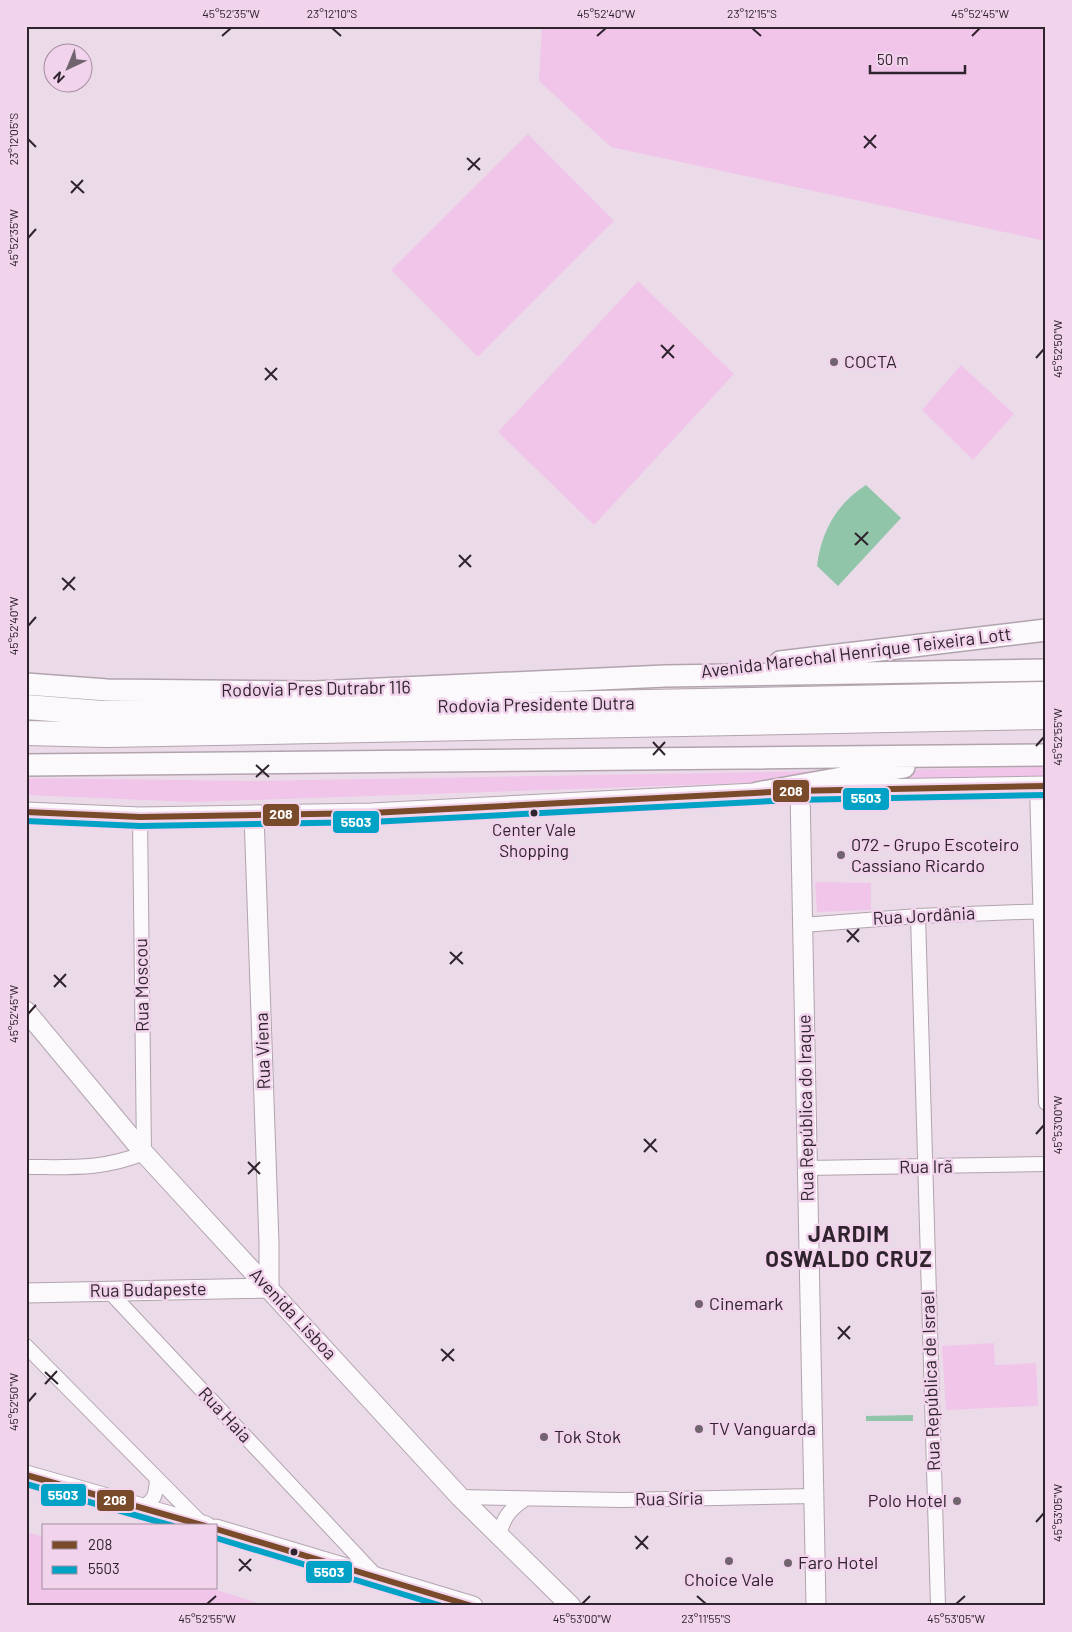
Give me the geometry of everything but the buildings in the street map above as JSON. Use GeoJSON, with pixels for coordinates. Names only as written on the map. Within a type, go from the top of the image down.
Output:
{"type":"FeatureCollection","features":[{"type":"Feature","properties":{"kind":"highway","name":"Rodovia Presidente Dutra"},"geometry":{"type":"LineString","coordinates":[[26,707],[102,714],[1046,694]]}},
{"type":"Feature","properties":{"kind":"highway","name":"Rodovia Presidente Dutra"},"geometry":{"type":"LineString","coordinates":[[26,732],[107,735],[1046,717]]}},
{"type":"Feature","properties":{"kind":"main road","name":"Avenida Marechal Henrique Teixeira Lott"},"geometry":{"type":"LineString","coordinates":[[665,676],[1046,630]]}},
{"type":"Feature","properties":{"kind":"main road"},"geometry":{"type":"LineString","coordinates":[[665,676],[1046,670]]}},
{"type":"Feature","properties":{"kind":"main road","name":"Rodovia Pres Dutrabr 116"},"geometry":{"type":"LineString","coordinates":[[26,684],[107,690],[315,692],[665,676]]}},
{"type":"Feature","properties":{"kind":"main road"},"geometry":{"type":"LineString","coordinates":[[26,765],[1046,755]]}},
{"type":"Feature","properties":{"kind":"main road"},"geometry":{"type":"LineString","coordinates":[[757,793],[965,756]]}},
{"type":"Feature","properties":{"kind":"main road"},"geometry":{"type":"LineString","coordinates":[[26,812],[140,817],[371,813],[800,791],[1041,786]]}},
{"type":"Feature","properties":{"kind":"main road","name":"Rua República do Iraque"},"geometry":{"type":"LineString","coordinates":[[800,791],[816,1606]]}},
{"type":"Feature","properties":{"kind":"main road","name":"Rua Viena"},"geometry":{"type":"LineString","coordinates":[[254,815],[269,1234],[269,1288]]}},
{"type":"Feature","properties":{"kind":"main road","name":"Avenida Lisboa"},"geometry":{"type":"LineString","coordinates":[[28,1020],[144,1154],[460,1497],[572,1606]]}},
{"type":"Feature","properties":{"kind":"main road","name":"Rua Budapeste"},"geometry":{"type":"LineString","coordinates":[[26,1293],[269,1288]]}},
{"type":"Feature","properties":{"kind":"main road"},"geometry":{"type":"LineString","coordinates":[[26,1475],[200,1524]]}},
{"type":"Feature","properties":{"kind":"main road"},"geometry":{"type":"LineString","coordinates":[[218,1529],[473,1606]]}},
{"type":"Feature","properties":{"kind":"street"},"geometry":{"type":"LineString","coordinates":[[1041,786],[1046,1103]]}},
{"type":"Feature","properties":{"kind":"street","name":"Rua Moscou"},"geometry":{"type":"LineString","coordinates":[[140,817],[144,1154]]}},
{"type":"Feature","properties":{"kind":"street","name":"Rua Jordânia"},"geometry":{"type":"LineString","coordinates":[[803,925],[918,916],[1043,911]]}},
{"type":"Feature","properties":{"kind":"street","name":"Rua República de Israel"},"geometry":{"type":"LineString","coordinates":[[918,916],[938,1606]]}},
{"type":"Feature","properties":{"kind":"street"},"geometry":{"type":"LineString","coordinates":[[26,1167],[97,1167],[117,1164],[144,1154]]}},
{"type":"Feature","properties":{"kind":"street","name":"Rua Irã"},"geometry":{"type":"LineString","coordinates":[[807,1168],[1046,1164]]}},
{"type":"Feature","properties":{"kind":"street","name":"Rua Haia"},"geometry":{"type":"LineString","coordinates":[[108,1290],[377,1577]]}},
{"type":"Feature","properties":{"kind":"street"},"geometry":{"type":"LineString","coordinates":[[26,1346],[157,1479],[206,1524]]}},
{"type":"Feature","properties":{"kind":"street"},"geometry":{"type":"LineString","coordinates":[[140,1508],[152,1501],[156,1495],[157,1479]]}},
{"type":"Feature","properties":{"kind":"street","name":"Rua Síria"},"geometry":{"type":"LineString","coordinates":[[460,1497],[674,1499],[814,1496]]}},
{"type":"Feature","properties":{"kind":"street"},"geometry":{"type":"LineString","coordinates":[[500,1535],[504,1518],[510,1509],[525,1499]]}},
{"type":"Feature","properties":{"kind":"street"},"geometry":{"type":"LineString","coordinates":[[334,1565],[342,1557],[344,1549],[342,1540]]}},
{"type":"Feature","properties":{"kind":"shaded area"},"geometry":{"type":"Polygon","coordinates":[[[542,26],[1046,26],[1046,241],[611,147],[539,81],[542,26]]]}},
{"type":"Feature","properties":{"kind":"shaded area"},"geometry":{"type":"Polygon","coordinates":[[[528,134],[614,221],[478,357],[391,270],[528,134]]]}},
{"type":"Feature","properties":{"kind":"shaded area"},"geometry":{"type":"Polygon","coordinates":[[[638,281],[734,374],[594,525],[498,432],[638,281]]]}},
{"type":"Feature","properties":{"kind":"shaded area"},"geometry":{"type":"Polygon","coordinates":[[[961,365],[1014,414],[973,460],[922,410],[961,365]]]}},
{"type":"Feature","properties":{"kind":"shaded area"},"geometry":{"type":"Polygon","coordinates":[[[866,485],[901,518],[838,586],[817,566],[822,542],[839,510],[847,500],[866,485]]]}},
{"type":"Feature","properties":{"kind":"shaded area"},"geometry":{"type":"Polygon","coordinates":[[[1046,767],[1046,777],[838,780],[192,802],[26,795],[26,778],[254,781],[1046,767]]]}},
{"type":"Feature","properties":{"kind":"shaded area"},"geometry":{"type":"Polygon","coordinates":[[[815,882],[871,883],[871,910],[817,912],[815,882]]]}},
{"type":"Feature","properties":{"kind":"shaded area"},"geometry":{"type":"Polygon","coordinates":[[[994,1343],[995,1365],[1036,1363],[1038,1406],[946,1410],[942,1346],[994,1343]]]}},
{"type":"Feature","properties":{"kind":"shaded area"},"geometry":{"type":"Polygon","coordinates":[[[913,1415],[913,1421],[866,1421],[866,1416],[913,1415]]]}},
{"type":"Feature","properties":{"kind":"shaded area"},"geometry":{"type":"Polygon","coordinates":[[[26,1532],[42,1536],[42,1590],[216,1590],[267,1606],[26,1606],[26,1532]]]}},
{"type":"Feature","properties":{"kind":"transit line","name":"208"},"geometry":{"type":"LineString","coordinates":[[26,812],[140,817],[371,813],[792,791],[1046,786]]}},
{"type":"Feature","properties":{"kind":"transit line","name":"5503"},"geometry":{"type":"LineString","coordinates":[[26,821],[140,826],[371,822],[792,800],[1046,795]]}},
{"type":"Feature","properties":{"kind":"transit line","name":"208"},"geometry":{"type":"LineString","coordinates":[[26,1475],[198,1524]]}},
{"type":"Feature","properties":{"kind":"transit line","name":"5503"},"geometry":{"type":"LineString","coordinates":[[26,1484],[166,1524]]}},
{"type":"Feature","properties":{"kind":"transit line","name":"208"},"geometry":{"type":"LineString","coordinates":[[218,1530],[472,1606]]}},
{"type":"Feature","properties":{"kind":"transit line","name":"5503"},"geometry":{"type":"LineString","coordinates":[[218,1539],[442,1606]]}},
{"type":"Feature","properties":{"kind":"place","name":"COCTA"},"geometry":{"type":"Point","coordinates":[834,362]}},
{"type":"Feature","properties":{"kind":"place","name":"Center Vale Shopping"},"geometry":{"type":"Point","coordinates":[534,813]}},
{"type":"Feature","properties":{"kind":"place","name":"072 - Grupo Escoteiro Cassiano Ricardo"},"geometry":{"type":"Point","coordinates":[841,855]}},
{"type":"Feature","properties":{"kind":"place","name":"Cinemark"},"geometry":{"type":"Point","coordinates":[699,1304]}},
{"type":"Feature","properties":{"kind":"place","name":"TV Vanguarda"},"geometry":{"type":"Point","coordinates":[699,1429]}},
{"type":"Feature","properties":{"kind":"place","name":"Tok Stok"},"geometry":{"type":"Point","coordinates":[544,1437]}},
{"type":"Feature","properties":{"kind":"place","name":"Polo Hotel"},"geometry":{"type":"Point","coordinates":[957,1501]}},
{"type":"Feature","properties":{"kind":"place","name":"Choice Vale"},"geometry":{"type":"Point","coordinates":[729,1561]}},
{"type":"Feature","properties":{"kind":"place","name":"Faro Hotel"},"geometry":{"type":"Point","coordinates":[788,1563]}},
{"type":"Feature","properties":{"kind":"district","name":"JARDIM OSWALDO CRUZ"},"geometry":{"type":"Point","coordinates":[849,1246]}}]}
